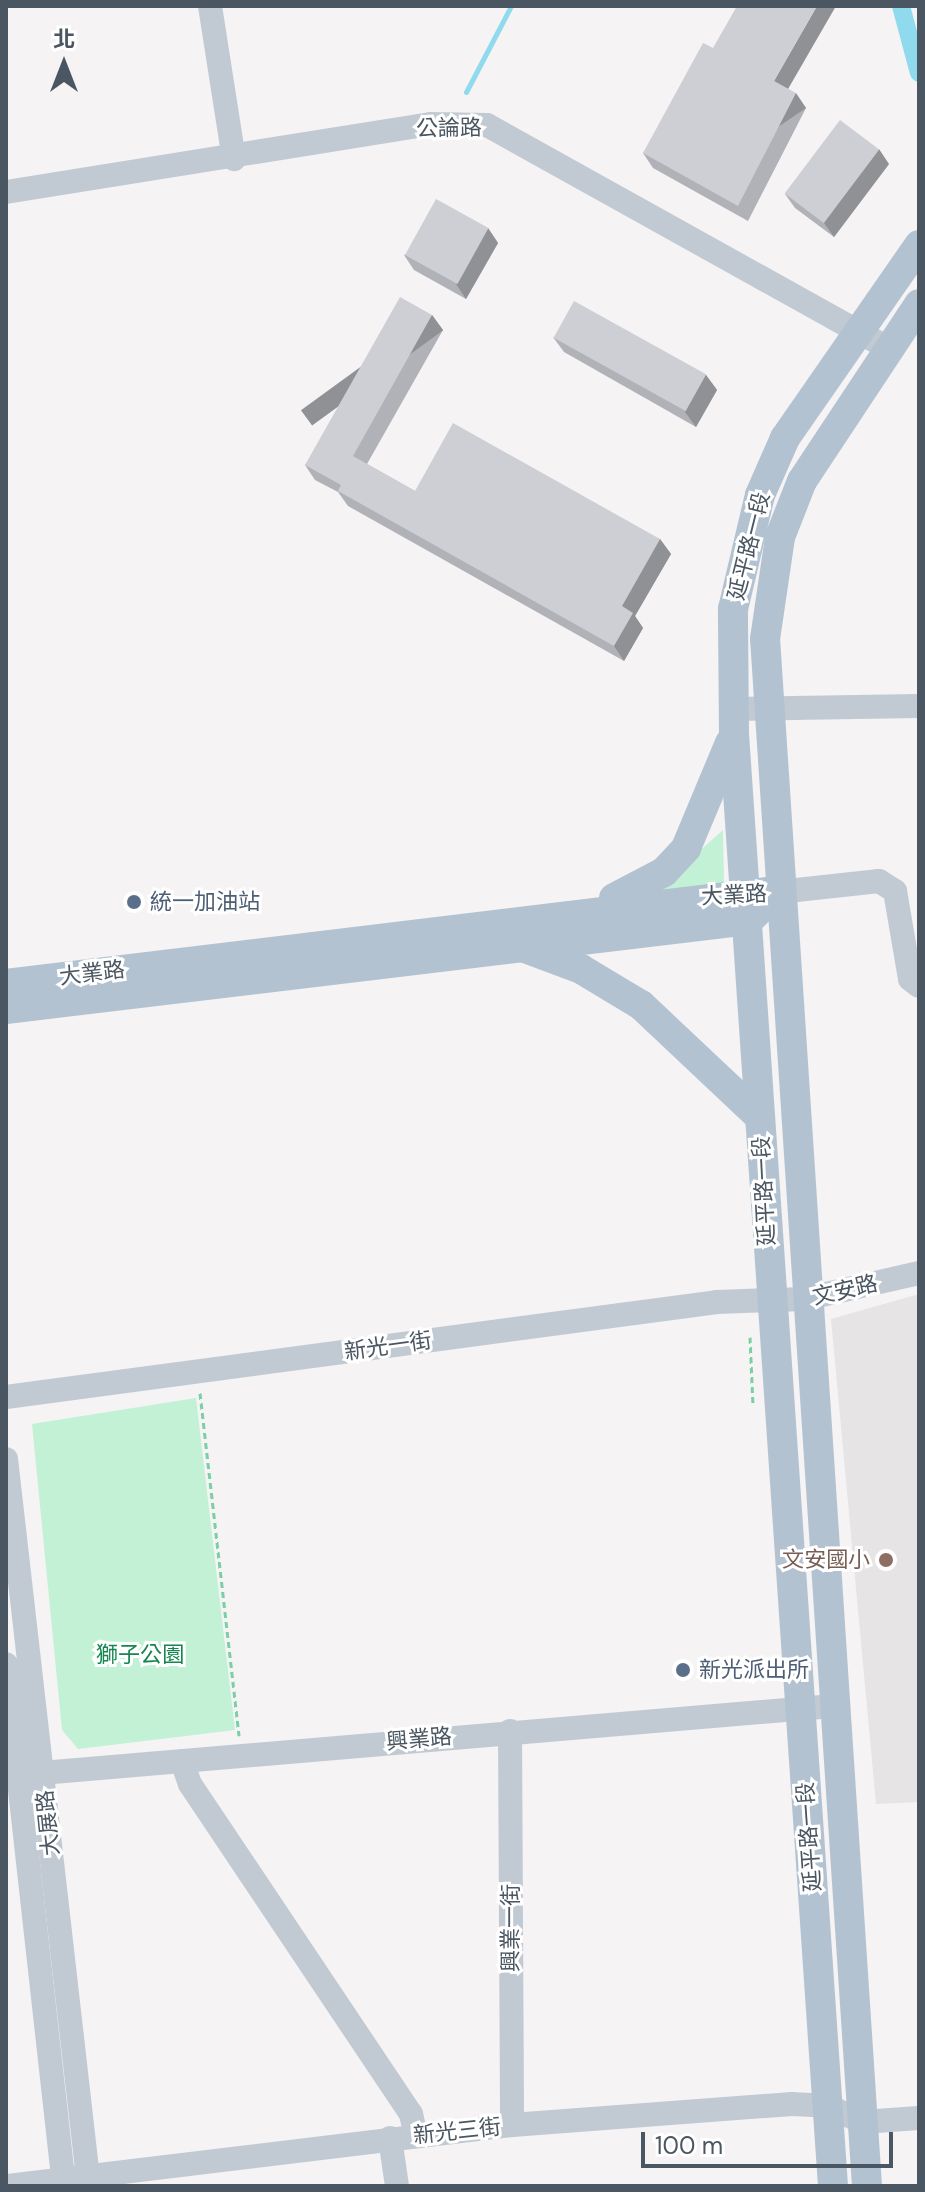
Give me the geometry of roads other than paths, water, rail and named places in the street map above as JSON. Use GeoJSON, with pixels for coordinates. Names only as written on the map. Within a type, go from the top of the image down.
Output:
{"type":"FeatureCollection","features":[{"type":"Feature","properties":{"kind":"main road","name":"延平路一段"},"geometry":{"type":"LineString","coordinates":[[833,2186],[770,1302],[733,721],[733,609],[750,528],[785,438],[919,245]]}},
{"type":"Feature","properties":{"kind":"main road","name":"延平路一段"},"geometry":{"type":"LineString","coordinates":[[867,2186],[765,709],[765,639],[780,537],[821,446],[919,304]]}},
{"type":"Feature","properties":{"kind":"main road"},"geometry":{"type":"LineString","coordinates":[[750,528],[780,537]]}},
{"type":"Feature","properties":{"kind":"main road"},"geometry":{"type":"LineString","coordinates":[[574,914],[641,887],[686,848],[733,721]]}},
{"type":"Feature","properties":{"kind":"main road","name":"大業路"},"geometry":{"type":"LineString","coordinates":[[385,949],[513,944],[747,907],[778,892]]}},
{"type":"Feature","properties":{"kind":"main road","name":"大業路"},"geometry":{"type":"LineString","coordinates":[[6,1009],[114,983],[385,949],[574,914],[747,907]]}},
{"type":"Feature","properties":{"kind":"main road"},"geometry":{"type":"LineString","coordinates":[[513,944],[581,969],[641,1005],[760,1117]]}},
{"type":"Feature","properties":{"kind":"main road","name":"大業路"},"geometry":{"type":"LineString","coordinates":[[6,984],[114,983]]}},
{"type":"Feature","properties":{"kind":"street"},"geometry":{"type":"LineString","coordinates":[[210,6],[234,159]]}},
{"type":"Feature","properties":{"kind":"street","name":"公論路"},"geometry":{"type":"LineString","coordinates":[[6,192],[234,159],[431,124],[487,125],[888,348]]}},
{"type":"Feature","properties":{"kind":"street"},"geometry":{"type":"LineString","coordinates":[[733,721],[765,709],[919,706]]}},
{"type":"Feature","properties":{"kind":"street"},"geometry":{"type":"LineString","coordinates":[[778,892],[879,881],[895,891],[910,979],[919,986]]}},
{"type":"Feature","properties":{"kind":"street","name":"文安路"},"geometry":{"type":"LineString","coordinates":[[770,1302],[804,1299],[919,1273]]}},
{"type":"Feature","properties":{"kind":"street","name":"新光一街"},"geometry":{"type":"LineString","coordinates":[[6,1397],[717,1302],[770,1302]]}},
{"type":"Feature","properties":{"kind":"street","name":"大展路"},"geometry":{"type":"LineString","coordinates":[[6,1459],[22,1774]]}},
{"type":"Feature","properties":{"kind":"street","name":"大展路"},"geometry":{"type":"LineString","coordinates":[[6,1664],[76,2181]]}},
{"type":"Feature","properties":{"kind":"street","name":"興業路"},"geometry":{"type":"LineString","coordinates":[[22,1774],[833,1706]]}},
{"type":"Feature","properties":{"kind":"street","name":"興業一街"},"geometry":{"type":"LineString","coordinates":[[510,1731],[512,2125]]}},
{"type":"Feature","properties":{"kind":"street"},"geometry":{"type":"LineString","coordinates":[[182,1761],[190,1784],[411,2114],[416,2135]]}},
{"type":"Feature","properties":{"kind":"street"},"geometry":{"type":"LineString","coordinates":[[828,2106],[862,2122],[919,2118]]}},
{"type":"Feature","properties":{"kind":"street","name":"新光三街"},"geometry":{"type":"LineString","coordinates":[[8,2186],[76,2181],[390,2138],[512,2125],[828,2106]]}},
{"type":"Feature","properties":{"kind":"street"},"geometry":{"type":"LineString","coordinates":[[390,2138],[397,2186]]}},
{"type":"Feature","properties":{"kind":"waterway"},"geometry":{"type":"LineString","coordinates":[[466,92],[511,6]]}},
{"type":"Feature","properties":{"kind":"waterway"},"geometry":{"type":"LineString","coordinates":[[901,6],[919,73]]}},
{"type":"Feature","properties":{"kind":"place","name":"統一加油站"},"geometry":{"type":"Point","coordinates":[134,902]}},
{"type":"Feature","properties":{"kind":"place","name":"文安國小"},"geometry":{"type":"Point","coordinates":[886,1560]}},
{"type":"Feature","properties":{"kind":"place","name":"新光派出所"},"geometry":{"type":"Point","coordinates":[683,1670]}},
{"type":"Feature","properties":{"kind":"park label","name":"獅子公園"},"geometry":{"type":"Point","coordinates":[140,1655]}}]}
